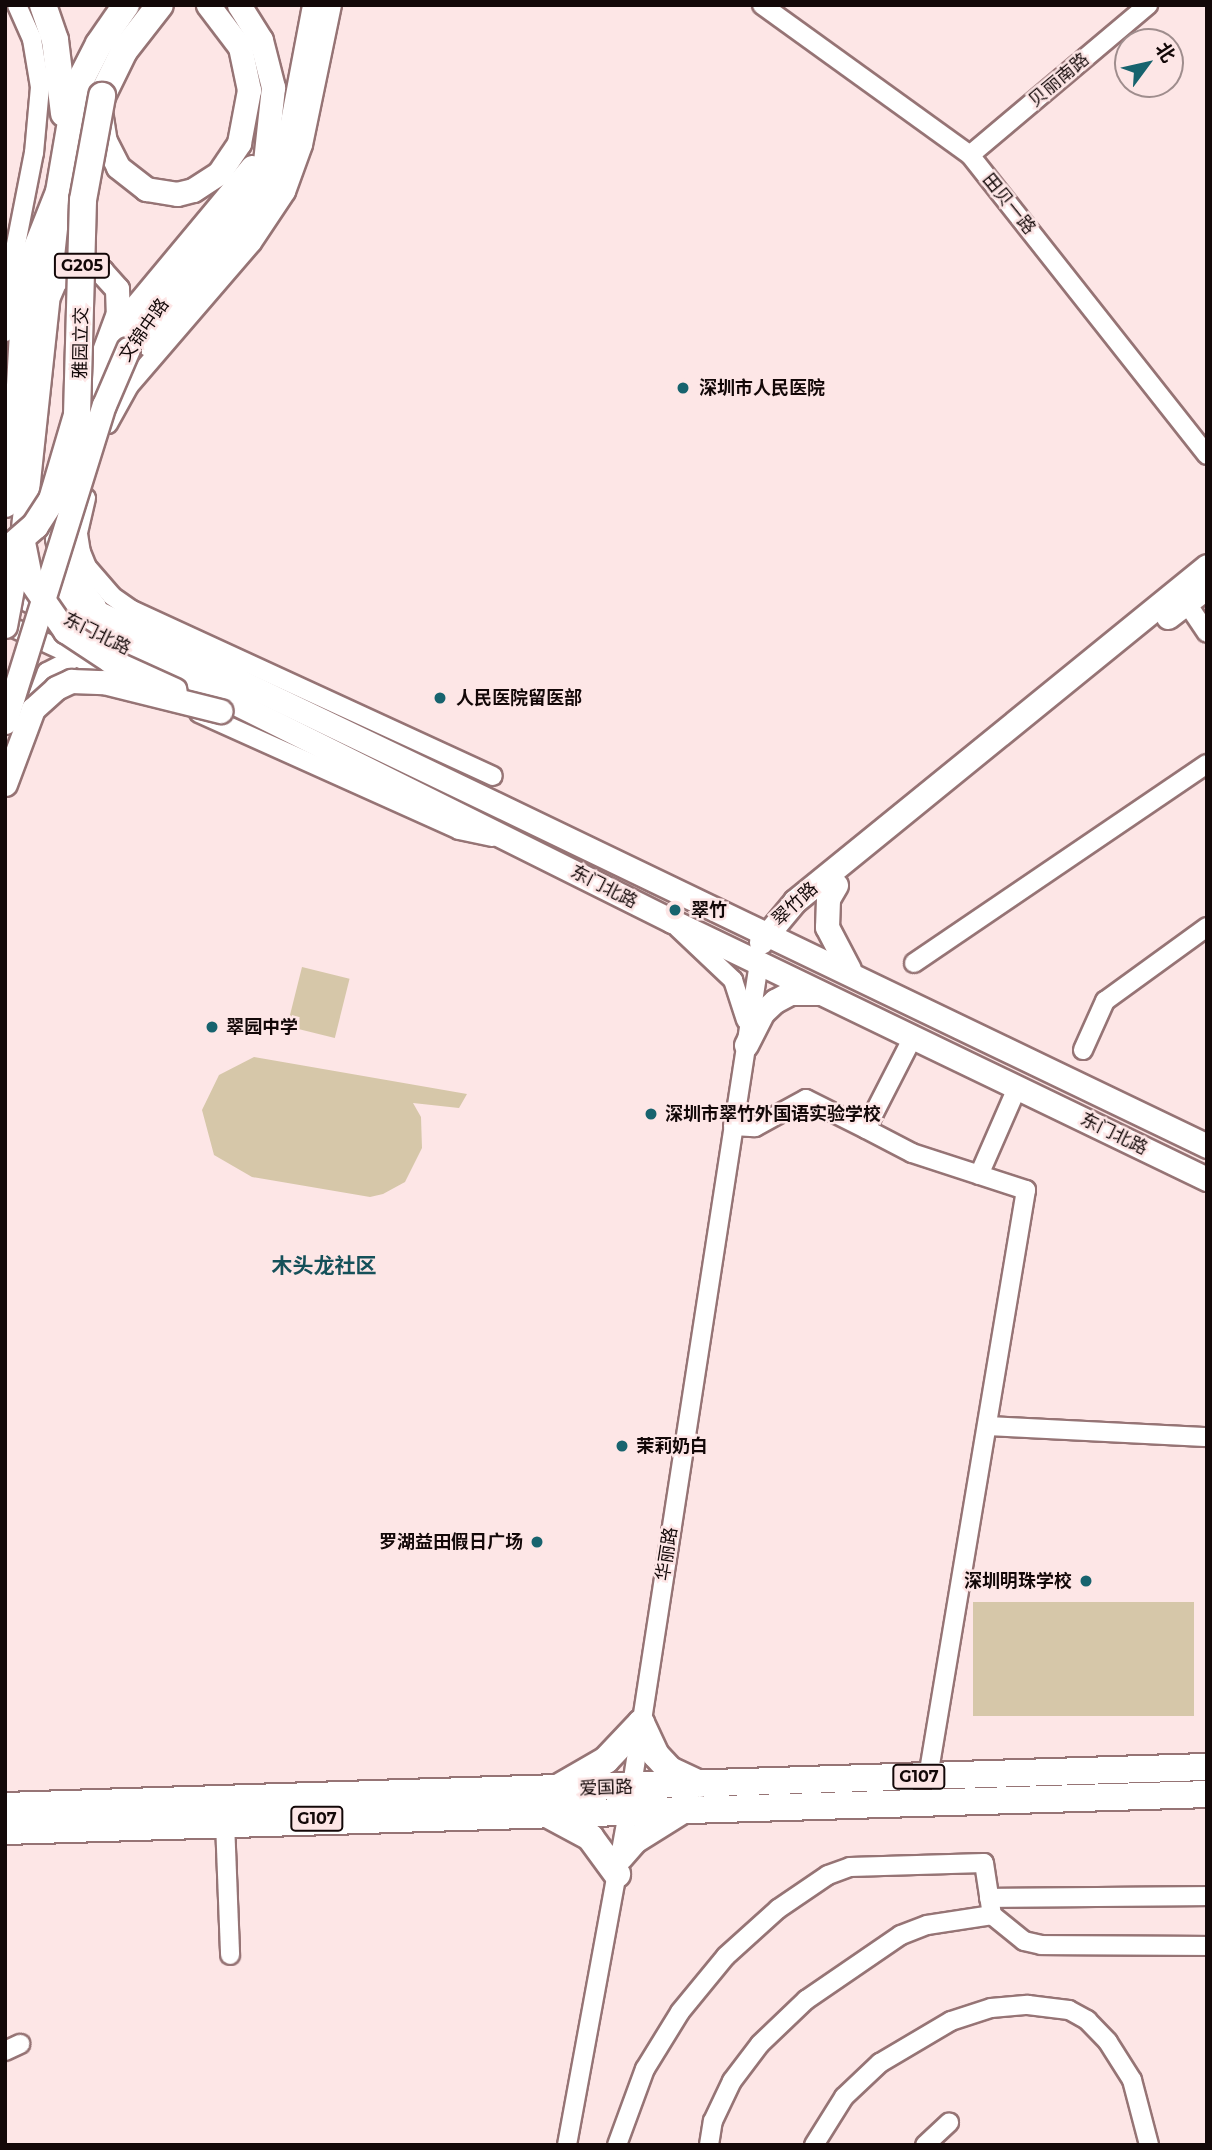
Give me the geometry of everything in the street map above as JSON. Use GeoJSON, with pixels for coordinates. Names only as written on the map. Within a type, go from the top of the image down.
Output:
{"type":"FeatureCollection","features":[{"type":"Feature","properties":{"kind":"highway"},"geometry":{"type":"LineString","coordinates":[[43,5],[60,62],[66,139]]}},
{"type":"Feature","properties":{"kind":"highway","name":"G205"},"geometry":{"type":"LineString","coordinates":[[5,504],[18,439],[24,313],[32,260],[59,192],[66,139],[87,65],[126,5]]}},
{"type":"Feature","properties":{"kind":"highway","name":"雅园立交"},"geometry":{"type":"LineString","coordinates":[[14,545],[45,514],[77,435],[82,374],[83,200],[102,96],[124,51],[160,5]]}},
{"type":"Feature","properties":{"kind":"highway"},"geometry":{"type":"LineString","coordinates":[[684,1809],[635,1840],[619,1865],[548,1801],[606,1760],[640,1723],[656,1755],[670,1770],[704,1785]]}},
{"type":"Feature","properties":{"kind":"highway","name":"爱国路"},"geometry":{"type":"LineString","coordinates":[[5,1806],[629,1799],[704,1785],[1207,1767]]}},
{"type":"Feature","properties":{"kind":"highway","name":"爱国路"},"geometry":{"type":"LineString","coordinates":[[629,1799],[684,1809],[1207,1794]]}},
{"type":"Feature","properties":{"kind":"highway","name":"爱国路"},"geometry":{"type":"LineString","coordinates":[[5,1831],[225,1822],[548,1801]]}},
{"type":"Feature","properties":{"kind":"main road"},"geometry":{"type":"LineString","coordinates":[[102,96],[101,115],[110,153],[130,179],[146,189],[177,194],[193,190],[230,160],[247,113],[247,70],[228,27],[208,5]]}},
{"type":"Feature","properties":{"kind":"main road"},"geometry":{"type":"LineString","coordinates":[[77,435],[103,395],[261,212],[280,176],[281,131],[269,62],[239,5]]}},
{"type":"Feature","properties":{"kind":"main road","name":"文锦中路"},"geometry":{"type":"LineString","coordinates":[[5,722],[104,405],[128,349],[150,317],[250,197],[281,131],[314,5]]}},
{"type":"Feature","properties":{"kind":"main road"},"geometry":{"type":"LineString","coordinates":[[105,349],[131,310],[247,175],[281,131]]}},
{"type":"Feature","properties":{"kind":"main road"},"geometry":{"type":"LineString","coordinates":[[5,625],[14,545],[41,380],[59,192]]}},
{"type":"Feature","properties":{"kind":"main road"},"geometry":{"type":"LineString","coordinates":[[49,294],[55,280],[79,265],[90,266],[111,279],[119,300],[77,435],[58,519],[58,544],[68,573],[99,612]]}},
{"type":"Feature","properties":{"kind":"main road"},"geometry":{"type":"LineString","coordinates":[[77,435],[128,349]]}},
{"type":"Feature","properties":{"kind":"main road"},"geometry":{"type":"LineString","coordinates":[[14,545],[31,582],[65,631],[109,660],[214,714],[305,752],[351,759]]}},
{"type":"Feature","properties":{"kind":"main road","name":"翠竹路"},"geometry":{"type":"LineString","coordinates":[[759,963],[770,933],[795,901],[1207,566]]}},
{"type":"Feature","properties":{"kind":"main road","name":"东门北路"},"geometry":{"type":"LineString","coordinates":[[5,569],[854,973],[1207,1146]]}},
{"type":"Feature","properties":{"kind":"main road","name":"翠竹路"},"geometry":{"type":"LineString","coordinates":[[770,933],[836,886],[1207,587]]}},
{"type":"Feature","properties":{"kind":"main road","name":"东门北路"},"geometry":{"type":"LineString","coordinates":[[5,588],[672,921],[1207,1179]]}},
{"type":"Feature","properties":{"kind":"main road"},"geometry":{"type":"LineString","coordinates":[[5,784],[33,709],[56,688],[71,681],[104,681],[214,714]]}},
{"type":"Feature","properties":{"kind":"main road"},"geometry":{"type":"LineString","coordinates":[[836,886],[828,899],[827,927],[838,955],[854,973]]}},
{"type":"Feature","properties":{"kind":"main road"},"geometry":{"type":"LineString","coordinates":[[747,1038],[763,1012],[775,1001],[804,990],[822,994]]}},
{"type":"Feature","properties":{"kind":"street"},"geometry":{"type":"LineString","coordinates":[[5,332],[13,211],[40,87],[32,39],[17,5]]}},
{"type":"Feature","properties":{"kind":"street"},"geometry":{"type":"LineString","coordinates":[[332,5],[303,145],[291,182],[262,231],[116,405],[78,534],[87,567],[112,596],[236,660],[493,776]]}},
{"type":"Feature","properties":{"kind":"street","name":"田贝一路"},"geometry":{"type":"LineString","coordinates":[[762,5],[970,155],[1207,455]]}},
{"type":"Feature","properties":{"kind":"street","name":"贝丽南路"},"geometry":{"type":"LineString","coordinates":[[970,155],[1147,5]]}},
{"type":"Feature","properties":{"kind":"street"},"geometry":{"type":"LineString","coordinates":[[1186,602],[1207,634]]}},
{"type":"Feature","properties":{"kind":"street"},"geometry":{"type":"LineString","coordinates":[[5,625],[214,714],[459,831],[517,843]]}},
{"type":"Feature","properties":{"kind":"street"},"geometry":{"type":"LineString","coordinates":[[5,796],[43,681],[53,666],[75,657]]}},
{"type":"Feature","properties":{"kind":"street"},"geometry":{"type":"LineString","coordinates":[[914,963],[1207,764]]}},
{"type":"Feature","properties":{"kind":"street"},"geometry":{"type":"LineString","coordinates":[[672,921],[733,980],[747,1038]]}},
{"type":"Feature","properties":{"kind":"street"},"geometry":{"type":"LineString","coordinates":[[1083,1050],[1105,1001],[1207,927]]}},
{"type":"Feature","properties":{"kind":"street","name":"华丽路"},"geometry":{"type":"LineString","coordinates":[[568,2145],[619,1865],[759,963]]}},
{"type":"Feature","properties":{"kind":"street"},"geometry":{"type":"LineString","coordinates":[[866,1129],[913,1037]]}},
{"type":"Feature","properties":{"kind":"street"},"geometry":{"type":"LineString","coordinates":[[979,1175],[1017,1088]]}},
{"type":"Feature","properties":{"kind":"street"},"geometry":{"type":"LineString","coordinates":[[733,1126],[755,1127],[806,1099],[912,1153],[1026,1190],[928,1777]]}},
{"type":"Feature","properties":{"kind":"street"},"geometry":{"type":"LineString","coordinates":[[987,1426],[1207,1437]]}},
{"type":"Feature","properties":{"kind":"street"},"geometry":{"type":"LineString","coordinates":[[225,1822],[230,1955]]}},
{"type":"Feature","properties":{"kind":"street"},"geometry":{"type":"LineString","coordinates":[[617,2145],[645,2069],[680,2012],[726,1956],[778,1909],[828,1875],[850,1867],[984,1863],[991,1907],[1024,1941],[1041,1945],[1207,1945]]}},
{"type":"Feature","properties":{"kind":"street"},"geometry":{"type":"LineString","coordinates":[[709,2145],[713,2121],[732,2081],[760,2044],[806,2000],[901,1935],[991,1907],[1207,1896]]}},
{"type":"Feature","properties":{"kind":"street"},"geometry":{"type":"LineString","coordinates":[[814,2145],[844,2097],[897,2051],[951,2021],[991,2008],[1028,2005],[1069,2010],[1087,2020],[1108,2042],[1132,2080],[1149,2145]]}},
{"type":"Feature","properties":{"kind":"street"},"geometry":{"type":"LineString","coordinates":[[925,2145],[948,2123]]}},
{"type":"Feature","properties":{"kind":"shaded area"},"geometry":{"type":"Polygon","coordinates":[[[302,967],[350,979],[335,1038],[287,1026],[302,967]]]}},
{"type":"Feature","properties":{"kind":"shaded area"},"geometry":{"type":"Polygon","coordinates":[[[254,1057],[467,1094],[459,1108],[413,1103],[421,1117],[422,1148],[405,1182],[383,1194],[370,1197],[252,1177],[214,1155],[202,1110],[219,1075],[254,1057]]]}},
{"type":"Feature","properties":{"kind":"shaded area"},"geometry":{"type":"Polygon","coordinates":[[[973,1602],[1194,1602],[1194,1716],[973,1716],[973,1602]]]}},
{"type":"Feature","properties":{"kind":"place","name":"深圳市人民医院"},"geometry":{"type":"Point","coordinates":[683,388]}},
{"type":"Feature","properties":{"kind":"place","name":"人民医院留医部"},"geometry":{"type":"Point","coordinates":[440,698]}},
{"type":"Feature","properties":{"kind":"place","name":"翠竹"},"geometry":{"type":"Point","coordinates":[675,910]}},
{"type":"Feature","properties":{"kind":"place","name":"翠园中学"},"geometry":{"type":"Point","coordinates":[212,1027]}},
{"type":"Feature","properties":{"kind":"place","name":"深圳市翠竹外国语实验学校"},"geometry":{"type":"Point","coordinates":[651,1114]}},
{"type":"Feature","properties":{"kind":"place","name":"茉莉奶白"},"geometry":{"type":"Point","coordinates":[622,1446]}},
{"type":"Feature","properties":{"kind":"place","name":"罗湖益田假日广场"},"geometry":{"type":"Point","coordinates":[537,1542]}},
{"type":"Feature","properties":{"kind":"place","name":"深圳明珠学校"},"geometry":{"type":"Point","coordinates":[1086,1581]}},
{"type":"Feature","properties":{"kind":"district","name":"木头龙社区"},"geometry":{"type":"Point","coordinates":[324,1266]}}]}
